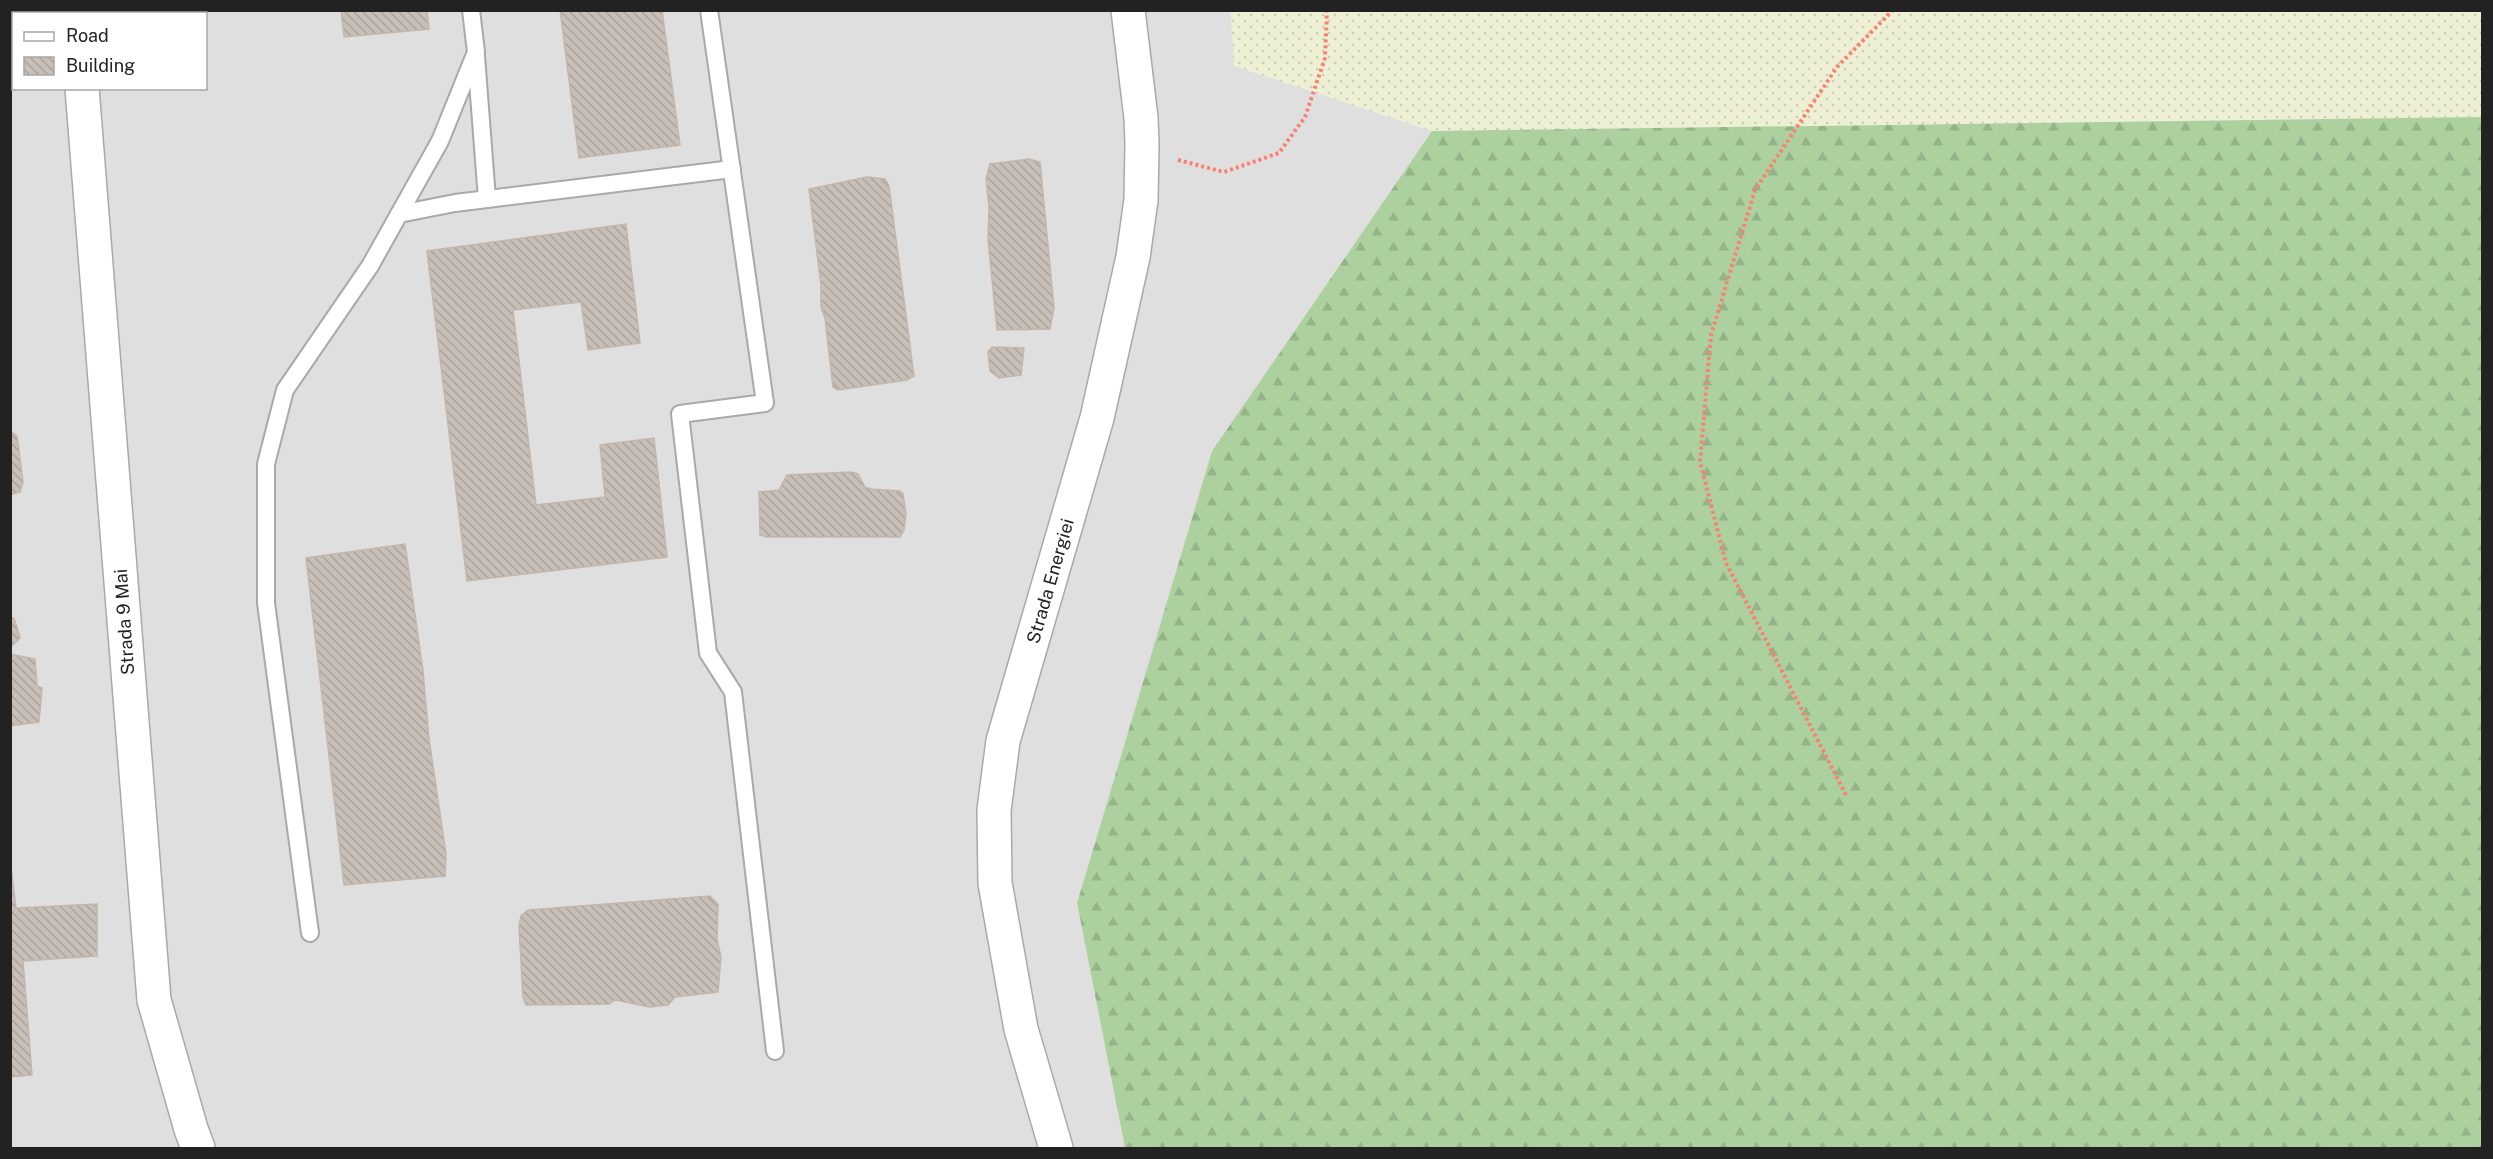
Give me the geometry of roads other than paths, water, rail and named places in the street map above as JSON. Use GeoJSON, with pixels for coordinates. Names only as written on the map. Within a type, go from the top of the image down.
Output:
{"type":"FeatureCollection","features":[{"type":"Feature","properties":{"kind":"street","name":"Strada Energiei"},"geometry":{"type":"LineString","coordinates":[[1056,1149],[1019,1017],[995,883],[994,810],[1003,741],[1097,418],[1128,280],[1141,200],[1142,144],[1128,10]]}},
{"type":"Feature","properties":{"kind":"street","name":"Strada 9 Mai"},"geometry":{"type":"LineString","coordinates":[[82,90],[154,1000],[190,1129],[198,1149]]}},
{"type":"Feature","properties":{"kind":"lane"},"geometry":{"type":"LineString","coordinates":[[471,10],[487,199]]}},
{"type":"Feature","properties":{"kind":"lane"},"geometry":{"type":"LineString","coordinates":[[709,10],[765,403],[680,414],[708,653],[733,692],[775,1051]]}},
{"type":"Feature","properties":{"kind":"lane"},"geometry":{"type":"LineString","coordinates":[[310,933],[266,603],[266,464],[285,390],[369,266],[399,214],[440,141],[476,52]]}},
{"type":"Feature","properties":{"kind":"lane"},"geometry":{"type":"LineString","coordinates":[[399,214],[487,199],[732,170]]}}]}
